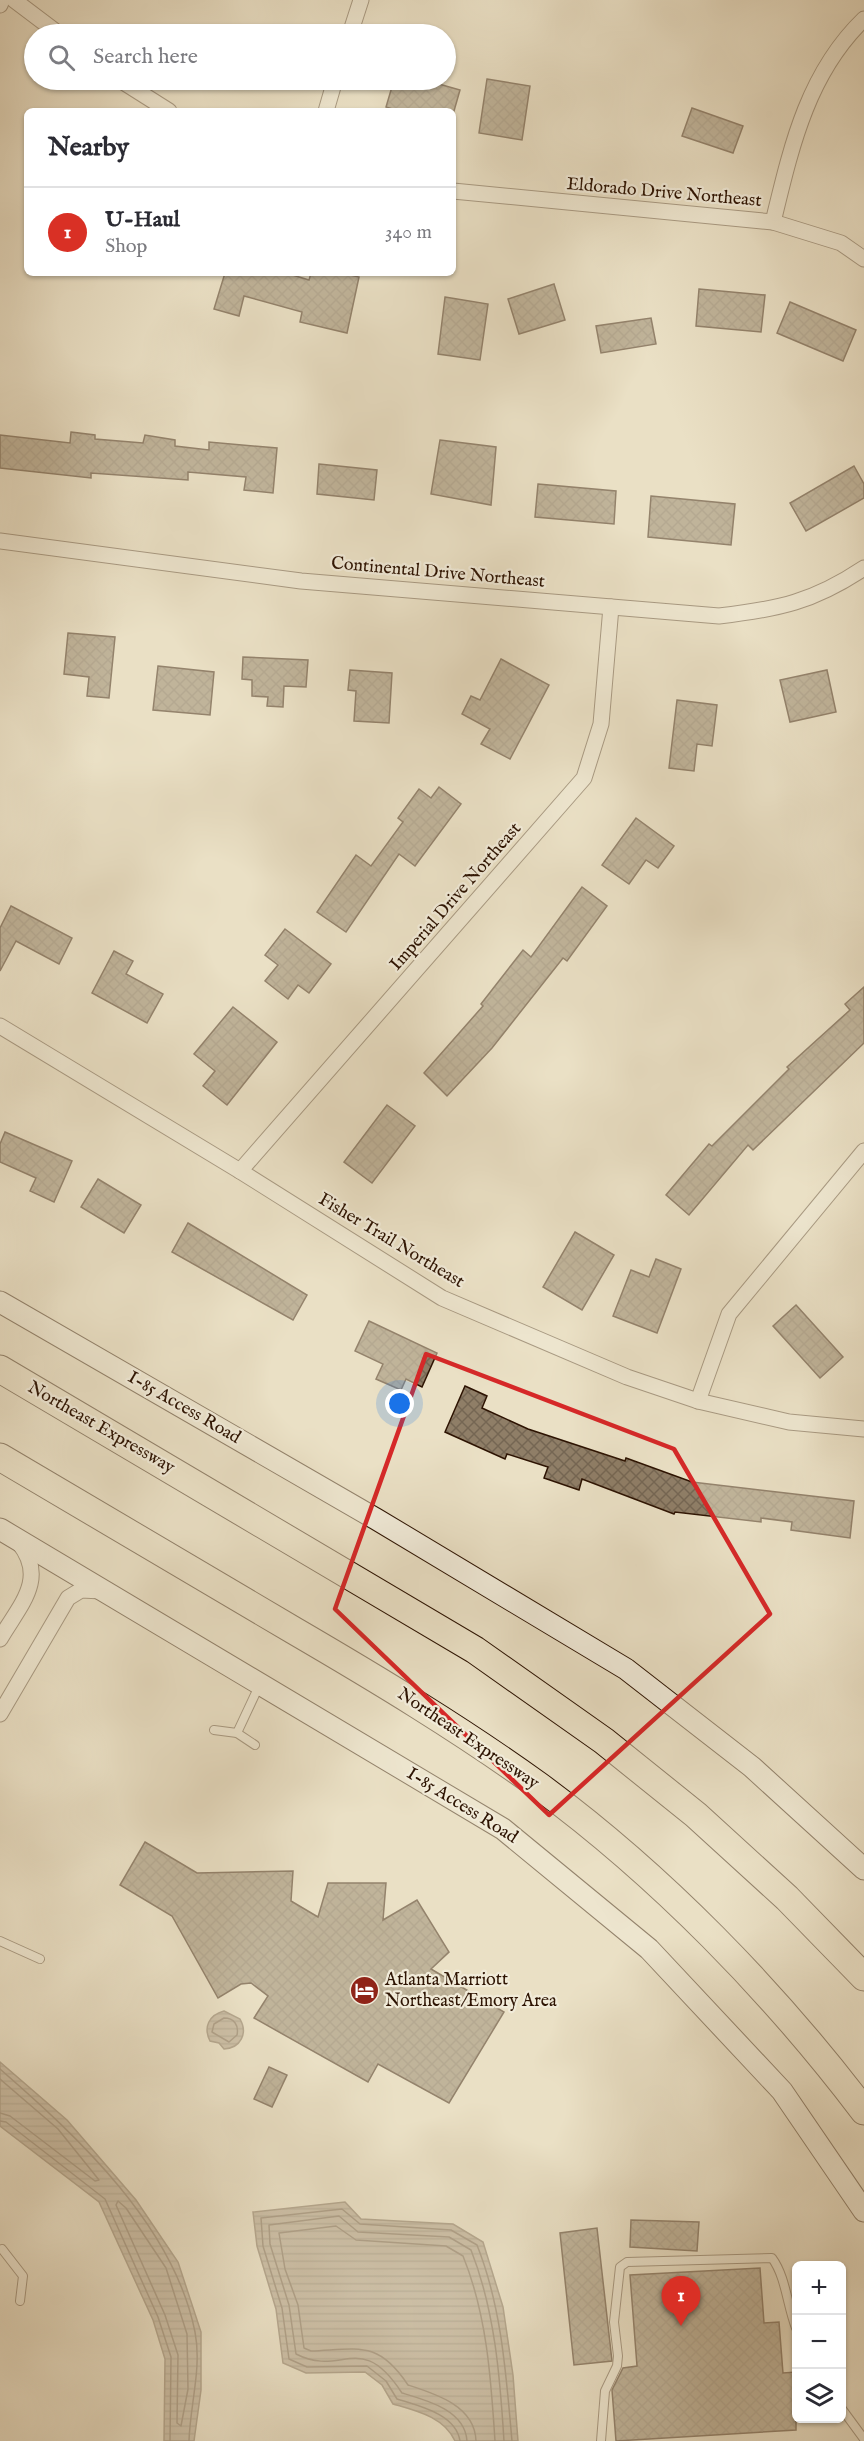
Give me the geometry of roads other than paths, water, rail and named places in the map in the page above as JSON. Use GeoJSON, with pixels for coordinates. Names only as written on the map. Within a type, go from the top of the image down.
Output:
{"type":"FeatureCollection","features":[{"type":"Feature","properties":{"kind":"highway","name":"Northeast Expressway"},"geometry":{"type":"LineString","coordinates":[[0,1369],[475,1650],[595,1734],[696,1815],[786,1898],[864,1977]]}},
{"type":"Feature","properties":{"kind":"highway","name":"Northeast Expressway"},"geometry":{"type":"LineString","coordinates":[[0,1457],[406,1697],[539,1786],[614,1845],[711,1935],[772,2001],[864,2111]]}},
{"type":"Feature","properties":{"kind":"main road","name":"I-85 Access Road"},"geometry":{"type":"LineString","coordinates":[[0,1302],[376,1519],[626,1669],[752,1767],[864,1869]]}},
{"type":"Feature","properties":{"kind":"main road","name":"I-85 Access Road"},"geometry":{"type":"LineString","coordinates":[[7,1534],[503,1829],[649,1949],[782,2091],[864,2211]]}},
{"type":"Feature","properties":{"kind":"street"},"geometry":{"type":"LineString","coordinates":[[0,5],[2,0]]}},
{"type":"Feature","properties":{"kind":"street"},"geometry":{"type":"LineString","coordinates":[[14,0],[46,24]]}},
{"type":"Feature","properties":{"kind":"street"},"geometry":{"type":"LineString","coordinates":[[353,24],[361,0]]}},
{"type":"Feature","properties":{"kind":"street"},"geometry":{"type":"LineString","coordinates":[[773,222],[795,133],[817,80],[852,31],[864,19]]}},
{"type":"Feature","properties":{"kind":"street"},"geometry":{"type":"LineString","coordinates":[[135,90],[163,108]]}},
{"type":"Feature","properties":{"kind":"street"},"geometry":{"type":"LineString","coordinates":[[327,108],[332,90]]}},
{"type":"Feature","properties":{"kind":"street","name":"Eldorado Drive Northeast"},"geometry":{"type":"LineString","coordinates":[[456,191],[773,222],[841,243],[864,259]]}},
{"type":"Feature","properties":{"kind":"street","name":"Continental Drive Northeast"},"geometry":{"type":"LineString","coordinates":[[0,541],[301,581],[718,616],[772,610],[831,590],[864,567]]}},
{"type":"Feature","properties":{"kind":"street","name":"Imperial Drive Northeast"},"geometry":{"type":"LineString","coordinates":[[240,1171],[584,778],[601,724],[611,607]]}},
{"type":"Feature","properties":{"kind":"street","name":"Fisher Trail Northeast"},"geometry":{"type":"LineString","coordinates":[[0,1026],[240,1171],[442,1298],[627,1377],[698,1401],[789,1422],[864,1429]]}},
{"type":"Feature","properties":{"kind":"street"},"geometry":{"type":"LineString","coordinates":[[698,1401],[729,1314],[864,1151]]}},
{"type":"Feature","properties":{"kind":"street"},"geometry":{"type":"LineString","coordinates":[[0,1639],[30,1588],[33,1578],[31,1562],[7,1534]]}},
{"type":"Feature","properties":{"kind":"street"},"geometry":{"type":"LineString","coordinates":[[0,1714],[69,1598],[81,1590],[105,1592]]}},
{"type":"Feature","properties":{"kind":"lane"},"geometry":{"type":"LineString","coordinates":[[237,1733],[261,1684]]}},
{"type":"Feature","properties":{"kind":"lane"},"geometry":{"type":"LineString","coordinates":[[214,1730],[237,1733],[255,1745]]}},
{"type":"Feature","properties":{"kind":"lane"},"geometry":{"type":"LineString","coordinates":[[0,1941],[40,1959]]}},
{"type":"Feature","properties":{"kind":"lane"},"geometry":{"type":"LineString","coordinates":[[2,2249],[23,2276],[20,2301]]}},
{"type":"Feature","properties":{"kind":"lane"},"geometry":{"type":"LineString","coordinates":[[601,2441],[605,2391],[617,2366],[618,2356],[614,2322],[616,2287],[621,2267],[627,2262],[772,2258],[778,2267],[792,2317]]}},
{"type":"Feature","properties":{"kind":"lane"},"geometry":{"type":"LineString","coordinates":[[846,2414],[864,2439]]}},
{"type":"Feature","properties":{"kind":"water"},"geometry":{"type":"Polygon","coordinates":[[[224,2011],[240,2019],[243,2034],[239,2043],[224,2049],[219,2043],[210,2041],[207,2026],[214,2015],[224,2011]]]}},
{"type":"Feature","properties":{"kind":"water"},"geometry":{"type":"Polygon","coordinates":[[[0,2062],[67,2120],[136,2200],[178,2262],[201,2332],[201,2390],[194,2441],[164,2441],[165,2359],[153,2320],[99,2202],[0,2126],[0,2062]]]}},
{"type":"Feature","properties":{"kind":"water"},"geometry":{"type":"Polygon","coordinates":[[[345,2202],[361,2219],[453,2224],[483,2242],[503,2307],[513,2375],[518,2441],[455,2441],[444,2426],[429,2416],[393,2404],[382,2385],[365,2372],[306,2373],[283,2363],[276,2309],[257,2246],[253,2212],[345,2202]]]}},
{"type":"Feature","properties":{"kind":"place","name":"Atlanta Marriott Northeast/Emory Area"},"geometry":{"type":"Point","coordinates":[364,1990]}},
{"type":"Feature","properties":{"kind":"place","name":"U-Haul"},"geometry":{"type":"Point","coordinates":[681,2326]}}]}
